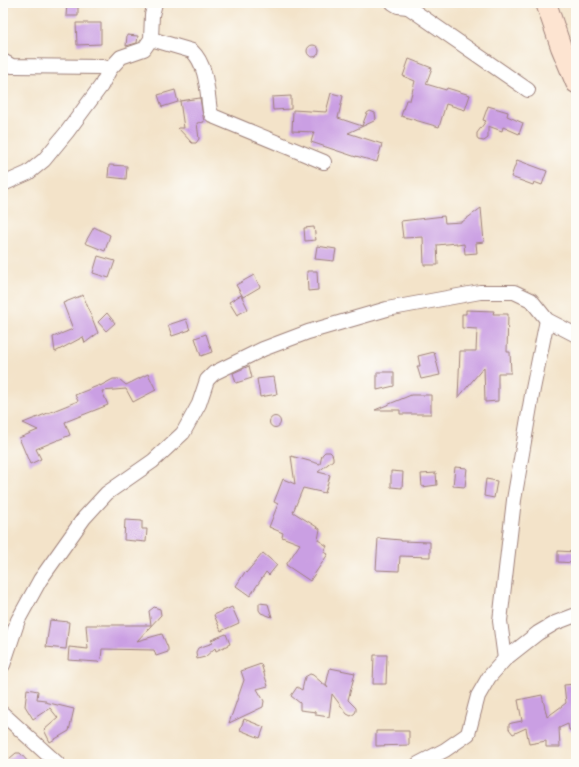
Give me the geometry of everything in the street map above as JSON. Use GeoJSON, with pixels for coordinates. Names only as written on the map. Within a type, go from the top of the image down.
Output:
{"type":"FeatureCollection","features":[{"type":"Feature","properties":{"kind":"street"},"geometry":{"type":"LineString","coordinates":[[3,184],[28,173],[44,160],[102,86],[110,69],[121,57],[144,49],[151,39],[152,15],[155,3]]}},
{"type":"Feature","properties":{"kind":"street"},"geometry":{"type":"LineString","coordinates":[[393,3],[398,6],[409,5],[528,90]]}},
{"type":"Feature","properties":{"kind":"street"},"geometry":{"type":"LineString","coordinates":[[546,3],[561,47],[576,83]]}},
{"type":"Feature","properties":{"kind":"street"},"geometry":{"type":"LineString","coordinates":[[151,39],[192,51],[196,54],[204,69],[212,116],[324,162]]}},
{"type":"Feature","properties":{"kind":"street"},"geometry":{"type":"LineString","coordinates":[[3,61],[12,66],[103,67],[110,69]]}},
{"type":"Feature","properties":{"kind":"street"},"geometry":{"type":"LineString","coordinates":[[3,664],[18,620],[40,580],[84,518],[107,493],[153,461],[183,433],[199,404],[207,380],[214,373],[263,349],[308,332],[387,309],[480,292],[514,292],[531,300],[547,320],[576,336]]}},
{"type":"Feature","properties":{"kind":"street"},"geometry":{"type":"LineString","coordinates":[[505,659],[500,621],[514,500],[533,389],[547,320]]}},
{"type":"Feature","properties":{"kind":"street"},"geometry":{"type":"LineString","coordinates":[[418,764],[445,750],[468,734],[478,696],[489,677],[505,659],[538,633],[555,623],[576,614]]}},
{"type":"Feature","properties":{"kind":"street"},"geometry":{"type":"LineString","coordinates":[[3,714],[58,764]]}},
{"type":"Feature","properties":{"kind":"building"},"geometry":{"type":"Polygon","coordinates":[[[67,4],[78,5],[78,16],[66,16],[67,4]]]}},
{"type":"Feature","properties":{"kind":"building"},"geometry":{"type":"Polygon","coordinates":[[[76,23],[101,23],[101,44],[77,45],[76,23]]]}},
{"type":"Feature","properties":{"kind":"building"},"geometry":{"type":"Polygon","coordinates":[[[127,35],[138,36],[137,43],[126,46],[127,35]]]}},
{"type":"Feature","properties":{"kind":"building"},"geometry":{"type":"Polygon","coordinates":[[[313,45],[317,47],[319,51],[317,55],[313,57],[309,55],[307,51],[309,47],[313,45]]]}},
{"type":"Feature","properties":{"kind":"building"},"geometry":{"type":"Polygon","coordinates":[[[409,59],[432,68],[426,84],[446,90],[447,88],[470,95],[465,110],[446,104],[439,127],[401,116],[406,100],[410,100],[415,81],[403,76],[409,59]]]}},
{"type":"Feature","properties":{"kind":"building"},"geometry":{"type":"Polygon","coordinates":[[[175,90],[178,102],[162,107],[158,95],[175,90]]]}},
{"type":"Feature","properties":{"kind":"building"},"geometry":{"type":"Polygon","coordinates":[[[331,93],[343,96],[338,118],[362,126],[367,113],[370,111],[375,113],[376,119],[374,121],[348,133],[382,144],[377,162],[356,157],[311,142],[314,132],[292,131],[293,110],[326,112],[331,93]]]}},
{"type":"Feature","properties":{"kind":"building"},"geometry":{"type":"Polygon","coordinates":[[[291,96],[291,109],[273,110],[272,97],[291,96]]]}},
{"type":"Feature","properties":{"kind":"building"},"geometry":{"type":"Polygon","coordinates":[[[200,98],[204,122],[197,123],[199,139],[196,143],[192,143],[178,128],[184,128],[180,101],[200,98]]]}},
{"type":"Feature","properties":{"kind":"building"},"geometry":{"type":"Polygon","coordinates":[[[488,106],[508,112],[507,116],[523,123],[519,134],[503,127],[502,131],[488,126],[488,138],[484,141],[478,140],[477,133],[486,121],[483,120],[488,106]]]}},
{"type":"Feature","properties":{"kind":"building"},"geometry":{"type":"Polygon","coordinates":[[[517,160],[547,171],[542,185],[534,182],[533,185],[511,177],[517,160]]]}},
{"type":"Feature","properties":{"kind":"building"},"geometry":{"type":"Polygon","coordinates":[[[109,165],[127,166],[126,179],[108,177],[109,165]]]}},
{"type":"Feature","properties":{"kind":"building"},"geometry":{"type":"Polygon","coordinates":[[[481,208],[484,242],[476,243],[477,253],[465,254],[464,244],[457,245],[457,243],[437,245],[438,265],[424,265],[423,237],[403,238],[401,221],[444,216],[445,223],[462,222],[481,208]]]}},
{"type":"Feature","properties":{"kind":"building"},"geometry":{"type":"Polygon","coordinates":[[[94,227],[110,235],[105,251],[85,243],[94,227]]]}},
{"type":"Feature","properties":{"kind":"building"},"geometry":{"type":"Polygon","coordinates":[[[314,227],[316,240],[305,241],[304,228],[314,227]]]}},
{"type":"Feature","properties":{"kind":"building"},"geometry":{"type":"Polygon","coordinates":[[[317,246],[336,249],[334,261],[315,259],[317,246]]]}},
{"type":"Feature","properties":{"kind":"building"},"geometry":{"type":"Polygon","coordinates":[[[98,256],[115,261],[109,278],[93,273],[98,256]]]}},
{"type":"Feature","properties":{"kind":"building"},"geometry":{"type":"Polygon","coordinates":[[[307,271],[317,271],[318,290],[308,291],[307,271]]]}},
{"type":"Feature","properties":{"kind":"building"},"geometry":{"type":"Polygon","coordinates":[[[254,275],[260,287],[243,297],[236,285],[254,275]]]}},
{"type":"Feature","properties":{"kind":"building"},"geometry":{"type":"Polygon","coordinates":[[[83,295],[98,333],[85,343],[83,337],[55,352],[53,337],[73,329],[63,303],[83,295]]]}},
{"type":"Feature","properties":{"kind":"building"},"geometry":{"type":"Polygon","coordinates":[[[241,295],[248,309],[237,315],[229,302],[241,295]]]}},
{"type":"Feature","properties":{"kind":"building"},"geometry":{"type":"Polygon","coordinates":[[[466,310],[494,311],[493,314],[508,314],[507,352],[510,352],[511,373],[498,373],[498,401],[485,402],[484,367],[458,398],[460,351],[476,351],[477,329],[462,328],[462,314],[466,314],[466,310]]]}},
{"type":"Feature","properties":{"kind":"building"},"geometry":{"type":"Polygon","coordinates":[[[107,313],[115,323],[106,331],[98,322],[107,313]]]}},
{"type":"Feature","properties":{"kind":"building"},"geometry":{"type":"Polygon","coordinates":[[[186,319],[190,330],[172,336],[168,325],[186,319]]]}},
{"type":"Feature","properties":{"kind":"building"},"geometry":{"type":"Polygon","coordinates":[[[206,334],[212,352],[201,356],[195,338],[206,334]]]}},
{"type":"Feature","properties":{"kind":"building"},"geometry":{"type":"Polygon","coordinates":[[[434,352],[440,375],[421,379],[417,366],[420,366],[418,356],[434,352]]]}},
{"type":"Feature","properties":{"kind":"building"},"geometry":{"type":"Polygon","coordinates":[[[249,366],[252,378],[236,383],[233,373],[249,366]]]}},
{"type":"Feature","properties":{"kind":"building"},"geometry":{"type":"Polygon","coordinates":[[[377,372],[394,372],[394,386],[377,390],[377,372]]]}},
{"type":"Feature","properties":{"kind":"building"},"geometry":{"type":"Polygon","coordinates":[[[148,374],[156,390],[133,402],[126,389],[102,391],[108,405],[65,422],[70,435],[36,449],[41,459],[30,464],[19,438],[38,430],[23,423],[78,401],[75,395],[100,386],[113,379],[119,379],[126,385],[148,374]]]}},
{"type":"Feature","properties":{"kind":"building"},"geometry":{"type":"Polygon","coordinates":[[[274,377],[277,394],[260,397],[257,379],[274,377]]]}},
{"type":"Feature","properties":{"kind":"building"},"geometry":{"type":"Polygon","coordinates":[[[411,395],[431,395],[431,414],[400,414],[400,410],[375,410],[411,395]]]}},
{"type":"Feature","properties":{"kind":"building"},"geometry":{"type":"Polygon","coordinates":[[[273,417],[277,417],[279,418],[279,426],[273,427],[270,424],[270,420],[273,417]]]}},
{"type":"Feature","properties":{"kind":"building"},"geometry":{"type":"Polygon","coordinates":[[[325,452],[330,452],[332,454],[333,460],[318,472],[330,475],[325,493],[303,488],[293,512],[320,529],[318,540],[327,546],[324,552],[328,554],[310,581],[286,565],[300,544],[282,537],[283,533],[269,527],[278,504],[274,502],[283,479],[295,484],[291,456],[320,464],[322,455],[325,452]]]}},
{"type":"Feature","properties":{"kind":"building"},"geometry":{"type":"Polygon","coordinates":[[[455,467],[467,468],[465,487],[453,486],[455,467]]]}},
{"type":"Feature","properties":{"kind":"building"},"geometry":{"type":"Polygon","coordinates":[[[391,471],[403,472],[402,488],[391,487],[391,471]]]}},
{"type":"Feature","properties":{"kind":"building"},"geometry":{"type":"Polygon","coordinates":[[[436,473],[437,485],[422,487],[421,474],[436,473]]]}},
{"type":"Feature","properties":{"kind":"building"},"geometry":{"type":"Polygon","coordinates":[[[486,479],[497,481],[494,498],[484,496],[486,479]]]}},
{"type":"Feature","properties":{"kind":"building"},"geometry":{"type":"Polygon","coordinates":[[[125,520],[142,521],[142,529],[147,529],[146,542],[124,540],[125,520]]]}},
{"type":"Feature","properties":{"kind":"building"},"geometry":{"type":"Polygon","coordinates":[[[378,538],[401,541],[430,542],[430,557],[400,556],[399,571],[376,570],[378,538]]]}},
{"type":"Feature","properties":{"kind":"building"},"geometry":{"type":"Polygon","coordinates":[[[558,551],[576,552],[576,563],[558,562],[558,551]]]}},
{"type":"Feature","properties":{"kind":"building"},"geometry":{"type":"Polygon","coordinates":[[[263,553],[277,565],[269,575],[266,572],[250,596],[236,586],[245,572],[246,573],[263,553]]]}},
{"type":"Feature","properties":{"kind":"building"},"geometry":{"type":"Polygon","coordinates":[[[259,603],[268,604],[272,617],[261,613],[259,610],[259,603]]]}},
{"type":"Feature","properties":{"kind":"building"},"geometry":{"type":"Polygon","coordinates":[[[154,607],[160,609],[161,615],[137,641],[162,634],[168,648],[168,652],[156,656],[154,650],[102,649],[101,659],[98,662],[68,660],[69,647],[88,649],[86,625],[151,625],[149,611],[154,607]]]}},
{"type":"Feature","properties":{"kind":"building"},"geometry":{"type":"Polygon","coordinates":[[[232,607],[239,623],[221,631],[214,615],[232,607]]]}},
{"type":"Feature","properties":{"kind":"building"},"geometry":{"type":"Polygon","coordinates":[[[50,620],[69,622],[66,649],[46,647],[50,620]]]}},
{"type":"Feature","properties":{"kind":"building"},"geometry":{"type":"Polygon","coordinates":[[[226,634],[230,644],[216,651],[215,648],[205,657],[197,659],[196,652],[198,648],[213,643],[211,640],[226,634]]]}},
{"type":"Feature","properties":{"kind":"building"},"geometry":{"type":"Polygon","coordinates":[[[374,655],[387,655],[386,684],[373,684],[374,655]]]}},
{"type":"Feature","properties":{"kind":"building"},"geometry":{"type":"Polygon","coordinates":[[[261,664],[268,686],[257,689],[264,701],[263,707],[229,723],[244,680],[241,671],[261,664]]]}},
{"type":"Feature","properties":{"kind":"building"},"geometry":{"type":"Polygon","coordinates":[[[330,668],[355,673],[348,700],[356,708],[356,711],[351,716],[347,714],[332,694],[329,717],[316,715],[316,712],[300,710],[300,703],[291,696],[297,687],[302,690],[305,677],[310,674],[328,688],[326,685],[330,668]]]}},
{"type":"Feature","properties":{"kind":"building"},"geometry":{"type":"Polygon","coordinates":[[[576,684],[576,730],[569,730],[568,724],[559,728],[560,747],[546,747],[546,741],[529,744],[526,728],[513,734],[509,729],[509,724],[522,721],[518,700],[542,695],[547,717],[566,703],[564,685],[576,684]]]}},
{"type":"Feature","properties":{"kind":"building"},"geometry":{"type":"Polygon","coordinates":[[[27,689],[38,691],[37,699],[74,709],[69,731],[50,742],[44,730],[58,718],[50,708],[33,719],[25,706],[27,689]]]}},
{"type":"Feature","properties":{"kind":"building"},"geometry":{"type":"Polygon","coordinates":[[[244,719],[264,727],[260,738],[240,730],[244,719]]]}},
{"type":"Feature","properties":{"kind":"building"},"geometry":{"type":"Polygon","coordinates":[[[376,731],[409,731],[409,745],[376,746],[376,731]]]}},
{"type":"Feature","properties":{"kind":"building"},"geometry":{"type":"Polygon","coordinates":[[[16,753],[20,753],[30,764],[3,764],[16,753]]]}}]}
